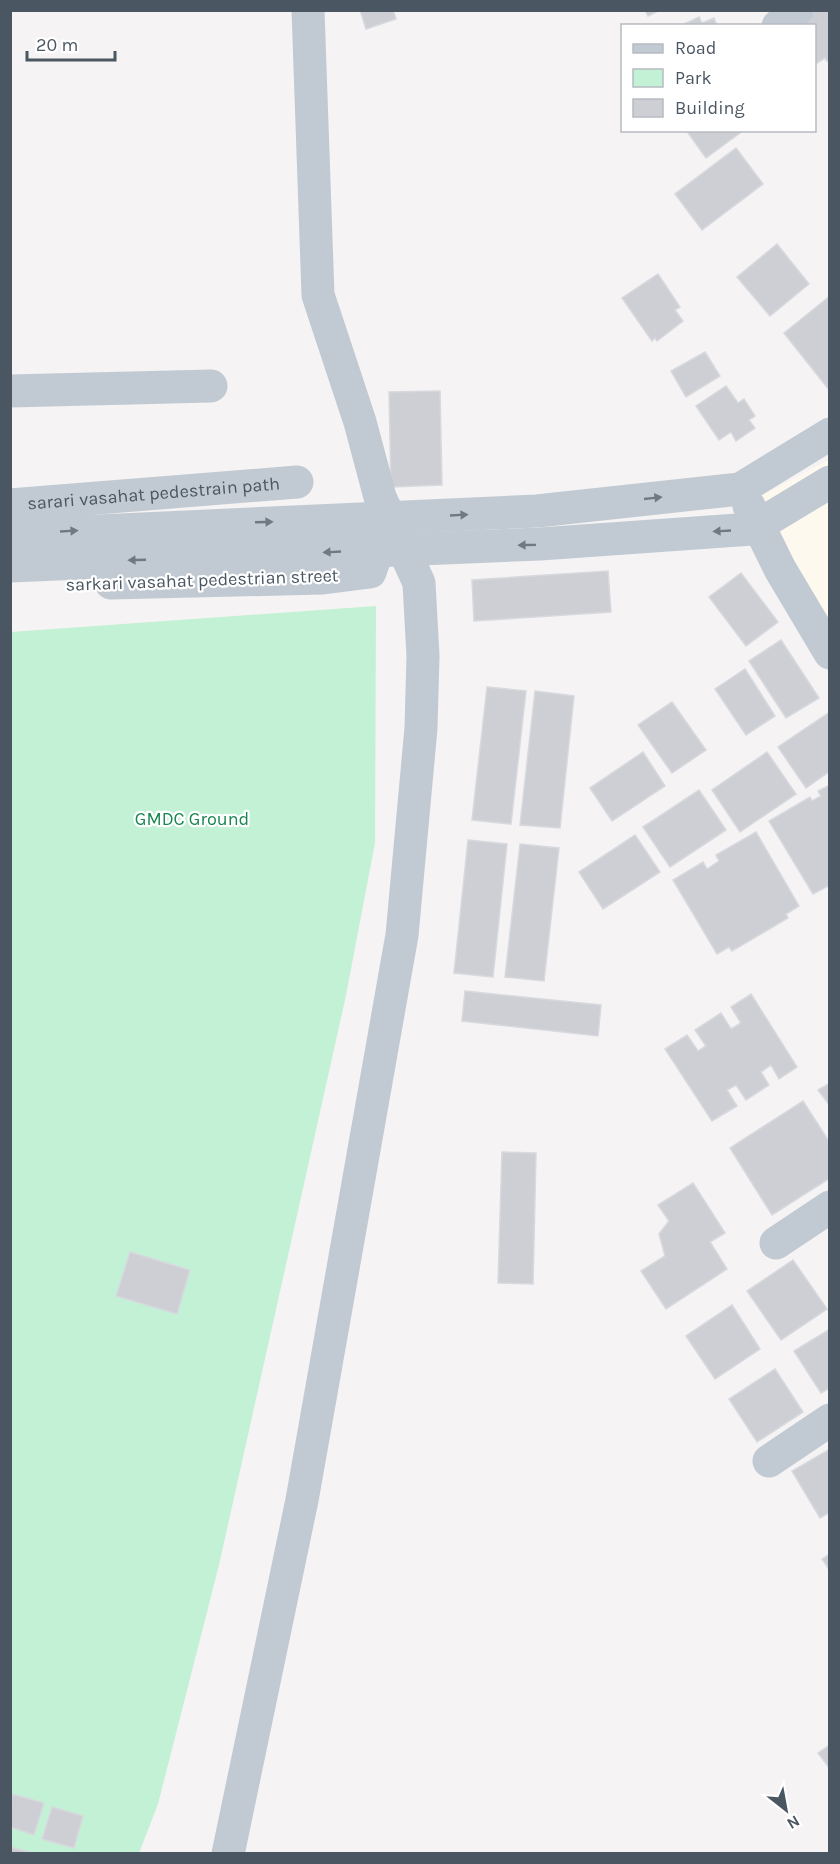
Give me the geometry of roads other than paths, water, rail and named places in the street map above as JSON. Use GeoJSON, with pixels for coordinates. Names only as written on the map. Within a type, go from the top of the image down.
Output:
{"type":"FeatureCollection","features":[{"type":"Feature","properties":{"kind":"street"},"geometry":{"type":"LineString","coordinates":[[228,1854],[302,1500],[402,934],[421,728],[423,656],[418,583],[391,549],[389,517],[380,497],[360,422],[318,295],[308,10]]}},
{"type":"Feature","properties":{"kind":"street"},"geometry":{"type":"LineString","coordinates":[[780,24],[797,10]]}},
{"type":"Feature","properties":{"kind":"street"},"geometry":{"type":"LineString","coordinates":[[10,391],[211,386]]}},
{"type":"Feature","properties":{"kind":"street"},"geometry":{"type":"LineString","coordinates":[[10,535],[537,511],[740,489],[830,434]]}},
{"type":"Feature","properties":{"kind":"street","name":"sarari vasahat pedestrain path"},"geometry":{"type":"LineString","coordinates":[[10,505],[297,482]]}},
{"type":"Feature","properties":{"kind":"street"},"geometry":{"type":"LineString","coordinates":[[10,566],[540,544],[752,529],[830,482]]}},
{"type":"Feature","properties":{"kind":"street"},"geometry":{"type":"LineString","coordinates":[[740,489],[780,569],[830,652]]}},
{"type":"Feature","properties":{"kind":"street","name":"sarkari vasahat pedestrian street"},"geometry":{"type":"LineString","coordinates":[[10,586],[323,578],[370,572],[391,549]]}},
{"type":"Feature","properties":{"kind":"street"},"geometry":{"type":"LineString","coordinates":[[776,1243],[830,1207]]}},
{"type":"Feature","properties":{"kind":"street"},"geometry":{"type":"LineString","coordinates":[[769,1461],[830,1420]]}},
{"type":"Feature","properties":{"kind":"park label","name":"GMDC Ground"},"geometry":{"type":"Point","coordinates":[192,819]}}]}
